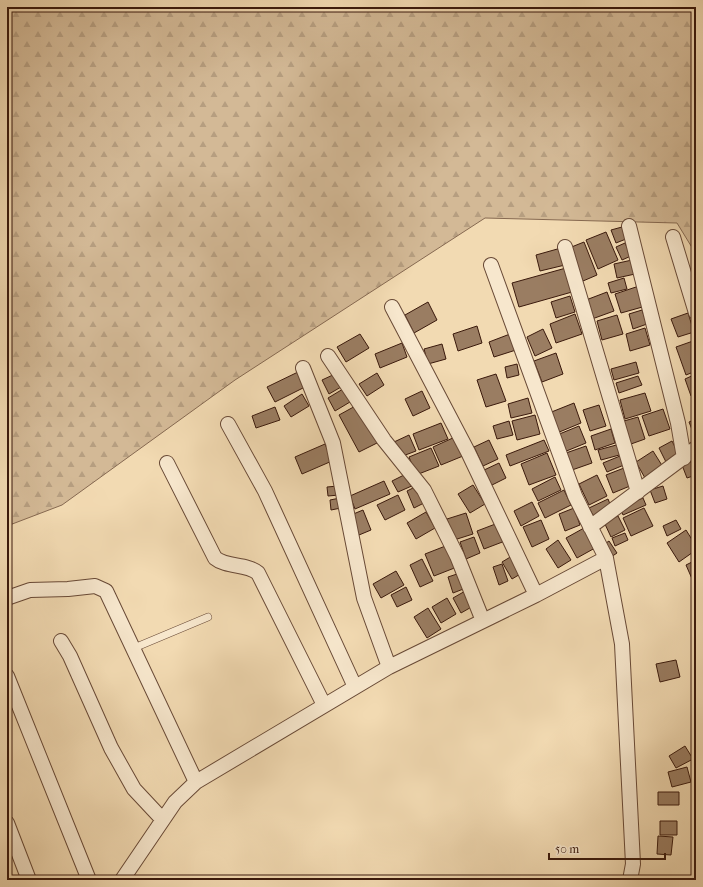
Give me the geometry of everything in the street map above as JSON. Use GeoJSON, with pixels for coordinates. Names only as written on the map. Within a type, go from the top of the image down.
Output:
{"type":"FeatureCollection","features":[{"type":"Feature","properties":{"kind":"street"},"geometry":{"type":"LineString","coordinates":[[629,226],[678,423],[684,458]]}},
{"type":"Feature","properties":{"kind":"street"},"geometry":{"type":"LineString","coordinates":[[673,237],[696,313]]}},
{"type":"Feature","properties":{"kind":"street"},"geometry":{"type":"LineString","coordinates":[[565,247],[638,492]]}},
{"type":"Feature","properties":{"kind":"street"},"geometry":{"type":"LineString","coordinates":[[491,265],[575,496],[606,558],[622,644],[633,864],[630,880]]}},
{"type":"Feature","properties":{"kind":"street"},"geometry":{"type":"LineString","coordinates":[[392,307],[468,452],[536,595]]}},
{"type":"Feature","properties":{"kind":"street"},"geometry":{"type":"LineString","coordinates":[[328,356],[384,440],[424,490],[457,556],[483,620]]}},
{"type":"Feature","properties":{"kind":"street"},"geometry":{"type":"LineString","coordinates":[[303,368],[333,443],[364,598],[389,667]]}},
{"type":"Feature","properties":{"kind":"street"},"geometry":{"type":"LineString","coordinates":[[228,424],[268,498],[355,687]]}},
{"type":"Feature","properties":{"kind":"street"},"geometry":{"type":"LineString","coordinates":[[590,527],[696,448]]}},
{"type":"Feature","properties":{"kind":"street"},"geometry":{"type":"LineString","coordinates":[[167,463],[215,558],[221,562],[251,569],[258,573],[324,705]]}},
{"type":"Feature","properties":{"kind":"street"},"geometry":{"type":"LineString","coordinates":[[122,880],[175,802],[196,782],[389,667],[536,595],[606,558]]}},
{"type":"Feature","properties":{"kind":"street"},"geometry":{"type":"LineString","coordinates":[[7,598],[30,590],[99,587],[109,594],[196,782]]}},
{"type":"Feature","properties":{"kind":"street"},"geometry":{"type":"LineString","coordinates":[[61,641],[70,656],[111,748],[134,789],[163,820]]}},
{"type":"Feature","properties":{"kind":"street"},"geometry":{"type":"LineString","coordinates":[[7,676],[88,880]]}},
{"type":"Feature","properties":{"kind":"street"},"geometry":{"type":"LineString","coordinates":[[7,823],[29,880]]}},
{"type":"Feature","properties":{"kind":"lane"},"geometry":{"type":"LineString","coordinates":[[134,648],[208,617]]}},
{"type":"Feature","properties":{"kind":"green space"},"geometry":{"type":"Polygon","coordinates":[[[7,7],[696,7],[696,254],[677,223],[485,218],[235,380],[62,505],[7,526],[7,7]]]}},
{"type":"Feature","properties":{"kind":"building"},"geometry":{"type":"Polygon","coordinates":[[[622,227],[626,239],[616,243],[611,230],[622,227]]]}},
{"type":"Feature","properties":{"kind":"building"},"geometry":{"type":"Polygon","coordinates":[[[606,232],[618,260],[598,269],[586,240],[606,232]]]}},
{"type":"Feature","properties":{"kind":"building"},"geometry":{"type":"Polygon","coordinates":[[[584,242],[597,275],[583,281],[569,248],[584,242]]]}},
{"type":"Feature","properties":{"kind":"building"},"geometry":{"type":"Polygon","coordinates":[[[625,243],[631,256],[622,260],[616,247],[625,243]]]}},
{"type":"Feature","properties":{"kind":"building"},"geometry":{"type":"Polygon","coordinates":[[[561,248],[565,265],[540,271],[536,255],[561,248]]]}},
{"type":"Feature","properties":{"kind":"building"},"geometry":{"type":"Polygon","coordinates":[[[632,260],[635,274],[617,278],[614,264],[632,260]]]}},
{"type":"Feature","properties":{"kind":"building"},"geometry":{"type":"Polygon","coordinates":[[[566,268],[572,292],[519,307],[512,283],[566,268]]]}},
{"type":"Feature","properties":{"kind":"building"},"geometry":{"type":"Polygon","coordinates":[[[624,278],[627,289],[611,293],[608,283],[624,278]]]}},
{"type":"Feature","properties":{"kind":"building"},"geometry":{"type":"Polygon","coordinates":[[[639,286],[646,306],[621,313],[615,294],[639,286]]]}},
{"type":"Feature","properties":{"kind":"building"},"geometry":{"type":"Polygon","coordinates":[[[607,292],[614,311],[592,319],[586,300],[607,292]]]}},
{"type":"Feature","properties":{"kind":"building"},"geometry":{"type":"Polygon","coordinates":[[[570,296],[575,312],[556,318],[551,302],[570,296]]]}},
{"type":"Feature","properties":{"kind":"building"},"geometry":{"type":"Polygon","coordinates":[[[428,302],[437,320],[414,333],[405,315],[428,302]]]}},
{"type":"Feature","properties":{"kind":"building"},"geometry":{"type":"Polygon","coordinates":[[[642,310],[647,324],[633,329],[629,314],[642,310]]]}},
{"type":"Feature","properties":{"kind":"building"},"geometry":{"type":"Polygon","coordinates":[[[688,313],[694,332],[678,337],[671,319],[688,313]]]}},
{"type":"Feature","properties":{"kind":"building"},"geometry":{"type":"Polygon","coordinates":[[[575,314],[582,334],[556,343],[550,324],[575,314]]]}},
{"type":"Feature","properties":{"kind":"building"},"geometry":{"type":"Polygon","coordinates":[[[617,315],[623,334],[602,340],[597,321],[617,315]]]}},
{"type":"Feature","properties":{"kind":"building"},"geometry":{"type":"Polygon","coordinates":[[[477,326],[482,343],[458,351],[453,334],[477,326]]]}},
{"type":"Feature","properties":{"kind":"building"},"geometry":{"type":"Polygon","coordinates":[[[645,328],[650,345],[630,351],[626,334],[645,328]]]}},
{"type":"Feature","properties":{"kind":"building"},"geometry":{"type":"Polygon","coordinates":[[[543,329],[552,348],[535,356],[527,337],[543,329]]]}},
{"type":"Feature","properties":{"kind":"building"},"geometry":{"type":"Polygon","coordinates":[[[360,334],[369,348],[346,362],[337,347],[360,334]]]}},
{"type":"Feature","properties":{"kind":"building"},"geometry":{"type":"Polygon","coordinates":[[[510,334],[516,350],[494,357],[489,342],[510,334]]]}},
{"type":"Feature","properties":{"kind":"building"},"geometry":{"type":"Polygon","coordinates":[[[693,341],[696,348],[696,371],[686,375],[676,347],[693,341]]]}},
{"type":"Feature","properties":{"kind":"building"},"geometry":{"type":"Polygon","coordinates":[[[402,343],[407,357],[380,368],[375,354],[402,343]]]}},
{"type":"Feature","properties":{"kind":"building"},"geometry":{"type":"Polygon","coordinates":[[[442,344],[446,359],[428,364],[424,349],[442,344]]]}},
{"type":"Feature","properties":{"kind":"building"},"geometry":{"type":"Polygon","coordinates":[[[556,353],[563,374],[542,382],[534,361],[556,353]]]}},
{"type":"Feature","properties":{"kind":"building"},"geometry":{"type":"Polygon","coordinates":[[[636,362],[639,373],[614,380],[611,369],[636,362]]]}},
{"type":"Feature","properties":{"kind":"building"},"geometry":{"type":"Polygon","coordinates":[[[517,364],[519,375],[507,378],[505,367],[517,364]]]}},
{"type":"Feature","properties":{"kind":"building"},"geometry":{"type":"Polygon","coordinates":[[[298,372],[305,387],[275,402],[267,387],[298,372]]]}},
{"type":"Feature","properties":{"kind":"building"},"geometry":{"type":"Polygon","coordinates":[[[377,373],[384,385],[367,396],[359,384],[377,373]]]}},
{"type":"Feature","properties":{"kind":"building"},"geometry":{"type":"Polygon","coordinates":[[[335,374],[341,387],[329,394],[322,380],[335,374]]]}},
{"type":"Feature","properties":{"kind":"building"},"geometry":{"type":"Polygon","coordinates":[[[496,374],[506,401],[486,407],[477,380],[496,374]]]}},
{"type":"Feature","properties":{"kind":"building"},"geometry":{"type":"Polygon","coordinates":[[[696,374],[696,394],[691,396],[685,379],[696,374]]]}},
{"type":"Feature","properties":{"kind":"building"},"geometry":{"type":"Polygon","coordinates":[[[638,376],[642,385],[619,393],[616,383],[638,376]]]}},
{"type":"Feature","properties":{"kind":"building"},"geometry":{"type":"Polygon","coordinates":[[[343,389],[350,402],[335,411],[328,398],[343,389]]]}},
{"type":"Feature","properties":{"kind":"building"},"geometry":{"type":"Polygon","coordinates":[[[422,391],[430,408],[413,416],[405,399],[422,391]]]}},
{"type":"Feature","properties":{"kind":"building"},"geometry":{"type":"Polygon","coordinates":[[[645,393],[651,411],[625,419],[620,400],[645,393]]]}},
{"type":"Feature","properties":{"kind":"building"},"geometry":{"type":"Polygon","coordinates":[[[302,394],[309,406],[291,417],[284,406],[302,394]]]}},
{"type":"Feature","properties":{"kind":"building"},"geometry":{"type":"Polygon","coordinates":[[[528,398],[532,413],[511,418],[508,404],[528,398]]]}},
{"type":"Feature","properties":{"kind":"building"},"geometry":{"type":"Polygon","coordinates":[[[574,403],[581,423],[557,433],[549,413],[574,403]]]}},
{"type":"Feature","properties":{"kind":"building"},"geometry":{"type":"Polygon","coordinates":[[[359,404],[379,442],[359,452],[339,415],[359,404]]]}},
{"type":"Feature","properties":{"kind":"building"},"geometry":{"type":"Polygon","coordinates":[[[599,405],[606,426],[590,431],[583,410],[599,405]]]}},
{"type":"Feature","properties":{"kind":"building"},"geometry":{"type":"Polygon","coordinates":[[[275,407],[280,420],[256,428],[252,416],[275,407]]]}},
{"type":"Feature","properties":{"kind":"building"},"geometry":{"type":"Polygon","coordinates":[[[663,409],[670,429],[649,436],[642,416],[663,409]]]}},
{"type":"Feature","properties":{"kind":"building"},"geometry":{"type":"Polygon","coordinates":[[[535,415],[540,434],[517,440],[512,421],[535,415]]]}},
{"type":"Feature","properties":{"kind":"building"},"geometry":{"type":"Polygon","coordinates":[[[638,417],[645,439],[631,444],[624,421],[638,417]]]}},
{"type":"Feature","properties":{"kind":"building"},"geometry":{"type":"Polygon","coordinates":[[[696,419],[696,436],[695,437],[689,422],[696,419]]]}},
{"type":"Feature","properties":{"kind":"building"},"geometry":{"type":"Polygon","coordinates":[[[509,421],[513,435],[497,439],[493,426],[509,421]]]}},
{"type":"Feature","properties":{"kind":"building"},"geometry":{"type":"Polygon","coordinates":[[[441,423],[448,439],[419,450],[413,434],[441,423]]]}},
{"type":"Feature","properties":{"kind":"building"},"geometry":{"type":"Polygon","coordinates":[[[579,426],[586,443],[564,452],[557,435],[579,426]]]}},
{"type":"Feature","properties":{"kind":"building"},"geometry":{"type":"Polygon","coordinates":[[[611,429],[615,443],[595,450],[591,436],[611,429]]]}},
{"type":"Feature","properties":{"kind":"building"},"geometry":{"type":"Polygon","coordinates":[[[409,435],[416,451],[400,457],[394,442],[409,435]]]}},
{"type":"Feature","properties":{"kind":"building"},"geometry":{"type":"Polygon","coordinates":[[[455,437],[463,456],[441,465],[433,447],[455,437]]]}},
{"type":"Feature","properties":{"kind":"building"},"geometry":{"type":"Polygon","coordinates":[[[489,440],[498,459],[483,466],[474,447],[489,440]]]}},
{"type":"Feature","properties":{"kind":"building"},"geometry":{"type":"Polygon","coordinates":[[[544,440],[549,451],[510,466],[506,455],[544,440]]]}},
{"type":"Feature","properties":{"kind":"building"},"geometry":{"type":"Polygon","coordinates":[[[672,441],[680,457],[667,464],[659,448],[672,441]]]}},
{"type":"Feature","properties":{"kind":"building"},"geometry":{"type":"Polygon","coordinates":[[[325,444],[332,461],[302,474],[295,457],[325,444]]]}},
{"type":"Feature","properties":{"kind":"building"},"geometry":{"type":"Polygon","coordinates":[[[620,444],[623,454],[601,460],[598,450],[620,444]]]}},
{"type":"Feature","properties":{"kind":"building"},"geometry":{"type":"Polygon","coordinates":[[[586,446],[592,463],[572,470],[566,453],[586,446]]]}},
{"type":"Feature","properties":{"kind":"building"},"geometry":{"type":"Polygon","coordinates":[[[431,448],[439,466],[416,475],[409,457],[431,448]]]}},
{"type":"Feature","properties":{"kind":"building"},"geometry":{"type":"Polygon","coordinates":[[[653,451],[663,467],[645,478],[636,462],[653,451]]]}},
{"type":"Feature","properties":{"kind":"building"},"geometry":{"type":"Polygon","coordinates":[[[547,453],[556,475],[529,485],[521,464],[547,453]]]}},
{"type":"Feature","properties":{"kind":"building"},"geometry":{"type":"Polygon","coordinates":[[[620,456],[624,465],[607,472],[603,463],[620,456]]]}},
{"type":"Feature","properties":{"kind":"building"},"geometry":{"type":"Polygon","coordinates":[[[696,460],[696,475],[687,478],[682,465],[696,460]]]}},
{"type":"Feature","properties":{"kind":"building"},"geometry":{"type":"Polygon","coordinates":[[[499,463],[506,478],[490,486],[482,471],[499,463]]]}},
{"type":"Feature","properties":{"kind":"building"},"geometry":{"type":"Polygon","coordinates":[[[624,468],[630,486],[613,493],[606,475],[624,468]]]}},
{"type":"Feature","properties":{"kind":"building"},"geometry":{"type":"Polygon","coordinates":[[[408,473],[414,485],[398,492],[392,481],[408,473]]]}},
{"type":"Feature","properties":{"kind":"building"},"geometry":{"type":"Polygon","coordinates":[[[597,475],[607,496],[589,505],[579,484],[597,475]]]}},
{"type":"Feature","properties":{"kind":"building"},"geometry":{"type":"Polygon","coordinates":[[[555,477],[561,490],[538,501],[532,489],[555,477]]]}},
{"type":"Feature","properties":{"kind":"building"},"geometry":{"type":"Polygon","coordinates":[[[384,481],[390,494],[355,509],[350,496],[384,481]]]}},
{"type":"Feature","properties":{"kind":"building"},"geometry":{"type":"Polygon","coordinates":[[[419,485],[426,502],[414,508],[407,491],[419,485]]]}},
{"type":"Feature","properties":{"kind":"building"},"geometry":{"type":"Polygon","coordinates":[[[473,485],[485,504],[470,513],[458,494],[473,485]]]}},
{"type":"Feature","properties":{"kind":"building"},"geometry":{"type":"Polygon","coordinates":[[[338,486],[339,495],[328,496],[327,487],[338,486]]]}},
{"type":"Feature","properties":{"kind":"building"},"geometry":{"type":"Polygon","coordinates":[[[663,486],[667,499],[655,503],[650,490],[663,486]]]}},
{"type":"Feature","properties":{"kind":"building"},"geometry":{"type":"Polygon","coordinates":[[[564,490],[571,505],[545,518],[538,503],[564,490]]]}},
{"type":"Feature","properties":{"kind":"building"},"geometry":{"type":"Polygon","coordinates":[[[398,495],[405,510],[385,520],[377,505],[398,495]]]}},
{"type":"Feature","properties":{"kind":"building"},"geometry":{"type":"Polygon","coordinates":[[[340,498],[341,508],[331,510],[330,500],[340,498]]]}},
{"type":"Feature","properties":{"kind":"building"},"geometry":{"type":"Polygon","coordinates":[[[643,498],[646,505],[623,515],[620,508],[643,498]]]}},
{"type":"Feature","properties":{"kind":"building"},"geometry":{"type":"Polygon","coordinates":[[[608,499],[612,509],[594,517],[589,508],[608,499]]]}},
{"type":"Feature","properties":{"kind":"building"},"geometry":{"type":"Polygon","coordinates":[[[532,502],[539,516],[521,526],[514,511],[532,502]]]}},
{"type":"Feature","properties":{"kind":"building"},"geometry":{"type":"Polygon","coordinates":[[[574,508],[580,525],[565,531],[559,514],[574,508]]]}},
{"type":"Feature","properties":{"kind":"building"},"geometry":{"type":"Polygon","coordinates":[[[644,508],[653,526],[631,536],[623,518],[644,508]]]}},
{"type":"Feature","properties":{"kind":"building"},"geometry":{"type":"Polygon","coordinates":[[[363,510],[371,530],[359,535],[351,515],[363,510]]]}},
{"type":"Feature","properties":{"kind":"building"},"geometry":{"type":"Polygon","coordinates":[[[426,512],[435,528],[416,539],[407,523],[426,512]]]}},
{"type":"Feature","properties":{"kind":"building"},"geometry":{"type":"Polygon","coordinates":[[[466,513],[473,534],[454,540],[447,519],[466,513]]]}},
{"type":"Feature","properties":{"kind":"building"},"geometry":{"type":"Polygon","coordinates":[[[618,516],[625,530],[611,537],[604,522],[618,516]]]}},
{"type":"Feature","properties":{"kind":"building"},"geometry":{"type":"Polygon","coordinates":[[[541,520],[549,539],[532,547],[523,527],[541,520]]]}},
{"type":"Feature","properties":{"kind":"building"},"geometry":{"type":"Polygon","coordinates":[[[676,520],[681,529],[667,536],[663,526],[676,520]]]}},
{"type":"Feature","properties":{"kind":"building"},"geometry":{"type":"Polygon","coordinates":[[[498,523],[505,541],[484,549],[477,531],[498,523]]]}},
{"type":"Feature","properties":{"kind":"building"},"geometry":{"type":"Polygon","coordinates":[[[584,528],[595,548],[577,558],[566,538],[584,528]]]}},
{"type":"Feature","properties":{"kind":"building"},"geometry":{"type":"Polygon","coordinates":[[[686,530],[696,546],[696,550],[679,562],[667,543],[686,530]]]}},
{"type":"Feature","properties":{"kind":"building"},"geometry":{"type":"Polygon","coordinates":[[[625,533],[628,540],[615,546],[612,538],[625,533]]]}},
{"type":"Feature","properties":{"kind":"building"},"geometry":{"type":"Polygon","coordinates":[[[474,537],[480,553],[466,559],[460,542],[474,537]]]}},
{"type":"Feature","properties":{"kind":"building"},"geometry":{"type":"Polygon","coordinates":[[[558,540],[571,560],[558,568],[546,549],[558,540]]]}},
{"type":"Feature","properties":{"kind":"building"},"geometry":{"type":"Polygon","coordinates":[[[609,541],[617,553],[611,557],[603,545],[609,541]]]}},
{"type":"Feature","properties":{"kind":"building"},"geometry":{"type":"Polygon","coordinates":[[[448,545],[457,567],[434,576],[425,554],[448,545]]]}},
{"type":"Feature","properties":{"kind":"building"},"geometry":{"type":"Polygon","coordinates":[[[512,556],[522,573],[512,579],[502,562],[512,556]]]}},
{"type":"Feature","properties":{"kind":"building"},"geometry":{"type":"Polygon","coordinates":[[[422,559],[433,581],[420,587],[410,565],[422,559]]]}},
{"type":"Feature","properties":{"kind":"building"},"geometry":{"type":"Polygon","coordinates":[[[696,560],[696,588],[686,565],[696,560]]]}},
{"type":"Feature","properties":{"kind":"building"},"geometry":{"type":"Polygon","coordinates":[[[502,564],[508,581],[499,585],[493,567],[502,564]]]}},
{"type":"Feature","properties":{"kind":"building"},"geometry":{"type":"Polygon","coordinates":[[[396,571],[404,585],[381,598],[373,584],[396,571]]]}},
{"type":"Feature","properties":{"kind":"building"},"geometry":{"type":"Polygon","coordinates":[[[460,573],[466,588],[453,593],[448,577],[460,573]]]}},
{"type":"Feature","properties":{"kind":"building"},"geometry":{"type":"Polygon","coordinates":[[[406,587],[412,600],[397,607],[391,595],[406,587]]]}},
{"type":"Feature","properties":{"kind":"building"},"geometry":{"type":"Polygon","coordinates":[[[467,590],[475,605],[461,613],[453,598],[467,590]]]}},
{"type":"Feature","properties":{"kind":"building"},"geometry":{"type":"Polygon","coordinates":[[[447,598],[456,614],[441,623],[432,607],[447,598]]]}},
{"type":"Feature","properties":{"kind":"building"},"geometry":{"type":"Polygon","coordinates":[[[428,608],[441,629],[427,638],[414,617],[428,608]]]}},
{"type":"Feature","properties":{"kind":"building"},"geometry":{"type":"Polygon","coordinates":[[[676,660],[680,677],[660,682],[656,664],[676,660]]]}},
{"type":"Feature","properties":{"kind":"building"},"geometry":{"type":"Polygon","coordinates":[[[685,746],[693,759],[676,768],[669,756],[685,746]]]}},
{"type":"Feature","properties":{"kind":"building"},"geometry":{"type":"Polygon","coordinates":[[[687,767],[691,782],[672,787],[668,772],[687,767]]]}},
{"type":"Feature","properties":{"kind":"building"},"geometry":{"type":"Polygon","coordinates":[[[658,792],[679,792],[679,805],[658,805],[658,792]]]}},
{"type":"Feature","properties":{"kind":"building"},"geometry":{"type":"Polygon","coordinates":[[[660,821],[677,821],[677,835],[660,835],[660,821]]]}},
{"type":"Feature","properties":{"kind":"building"},"geometry":{"type":"Polygon","coordinates":[[[658,836],[673,837],[671,855],[657,854],[658,836]]]}}]}
